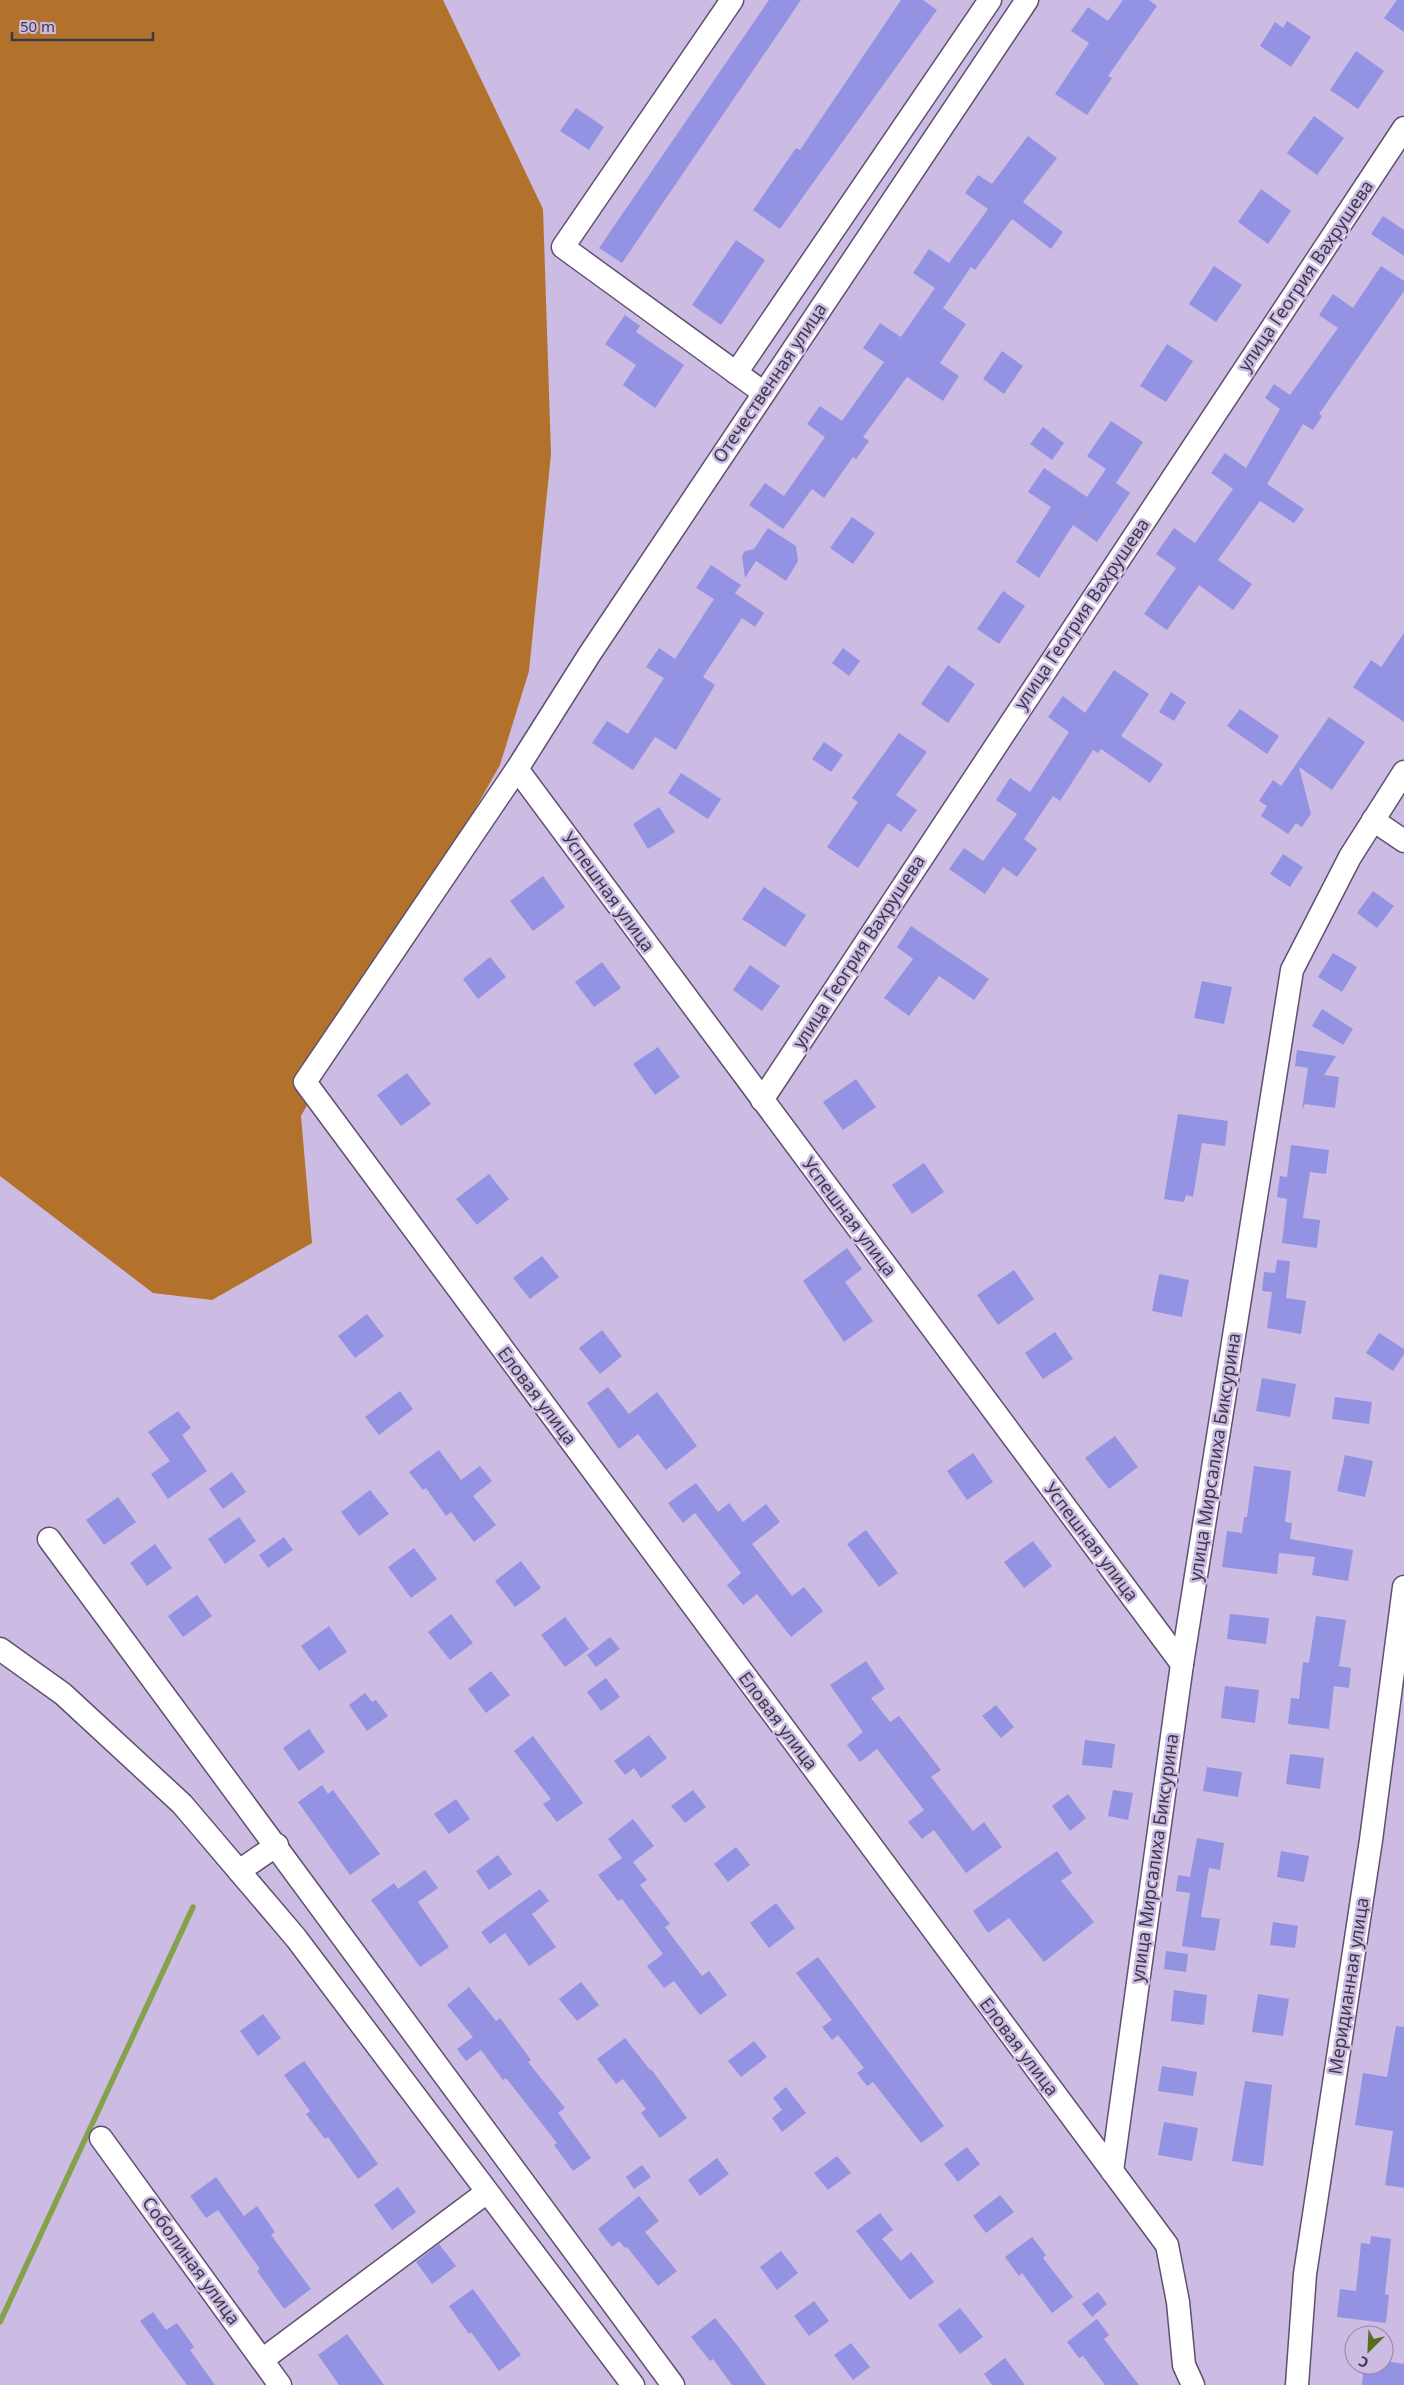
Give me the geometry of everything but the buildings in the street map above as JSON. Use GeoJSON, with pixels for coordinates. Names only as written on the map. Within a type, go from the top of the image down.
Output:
{"type":"FeatureCollection","features":[{"type":"Feature","properties":{"kind":"street"},"geometry":{"type":"LineString","coordinates":[[732,0],[563,247],[764,393]]}},
{"type":"Feature","properties":{"kind":"street"},"geometry":{"type":"LineString","coordinates":[[736,373],[990,0]]}},
{"type":"Feature","properties":{"kind":"street","name":"Отечественная улица"},"geometry":{"type":"LineString","coordinates":[[305,1082],[517,769],[589,655],[1027,0]]}},
{"type":"Feature","properties":{"kind":"street","name":"улица Геогрия Вахрушева"},"geometry":{"type":"LineString","coordinates":[[762,1100],[1404,128]]}},
{"type":"Feature","properties":{"kind":"street","name":"Успешная улица"},"geometry":{"type":"LineString","coordinates":[[517,769],[1182,1664]]}},
{"type":"Feature","properties":{"kind":"street","name":"улица Мирсалиха Биксурина"},"geometry":{"type":"LineString","coordinates":[[1112,2171],[1182,1664],[1292,970],[1350,857],[1404,772]]}},
{"type":"Feature","properties":{"kind":"street"},"geometry":{"type":"LineString","coordinates":[[1373,820],[1404,841]]}},
{"type":"Feature","properties":{"kind":"street","name":"Еловая улица"},"geometry":{"type":"LineString","coordinates":[[305,1082],[1167,2245],[1178,2302],[1184,2365],[1193,2385]]}},
{"type":"Feature","properties":{"kind":"street"},"geometry":{"type":"LineString","coordinates":[[49,1539],[673,2385]]}},
{"type":"Feature","properties":{"kind":"street","name":"Меридианная улица"},"geometry":{"type":"LineString","coordinates":[[1297,2385],[1305,2274],[1371,1840],[1404,1586]]}},
{"type":"Feature","properties":{"kind":"street"},"geometry":{"type":"LineString","coordinates":[[0,1649],[63,1694],[182,1804],[296,1938],[632,2385]]}},
{"type":"Feature","properties":{"kind":"street"},"geometry":{"type":"LineString","coordinates":[[239,1871],[277,1846]]}},
{"type":"Feature","properties":{"kind":"street","name":"Соболиная улица"},"geometry":{"type":"LineString","coordinates":[[101,2138],[280,2385]]}},
{"type":"Feature","properties":{"kind":"street"},"geometry":{"type":"LineString","coordinates":[[262,2360],[487,2192]]}},
{"type":"Feature","properties":{"kind":"shaded area"},"geometry":{"type":"Polygon","coordinates":[[[0,0],[443,0],[543,209],[551,454],[529,671],[500,765],[301,1116],[312,1243],[212,1300],[153,1293],[0,1176],[0,0]]]}},
{"type":"Feature","properties":{"kind":"waterway"},"geometry":{"type":"LineString","coordinates":[[0,2322],[193,1907]]}}]}
